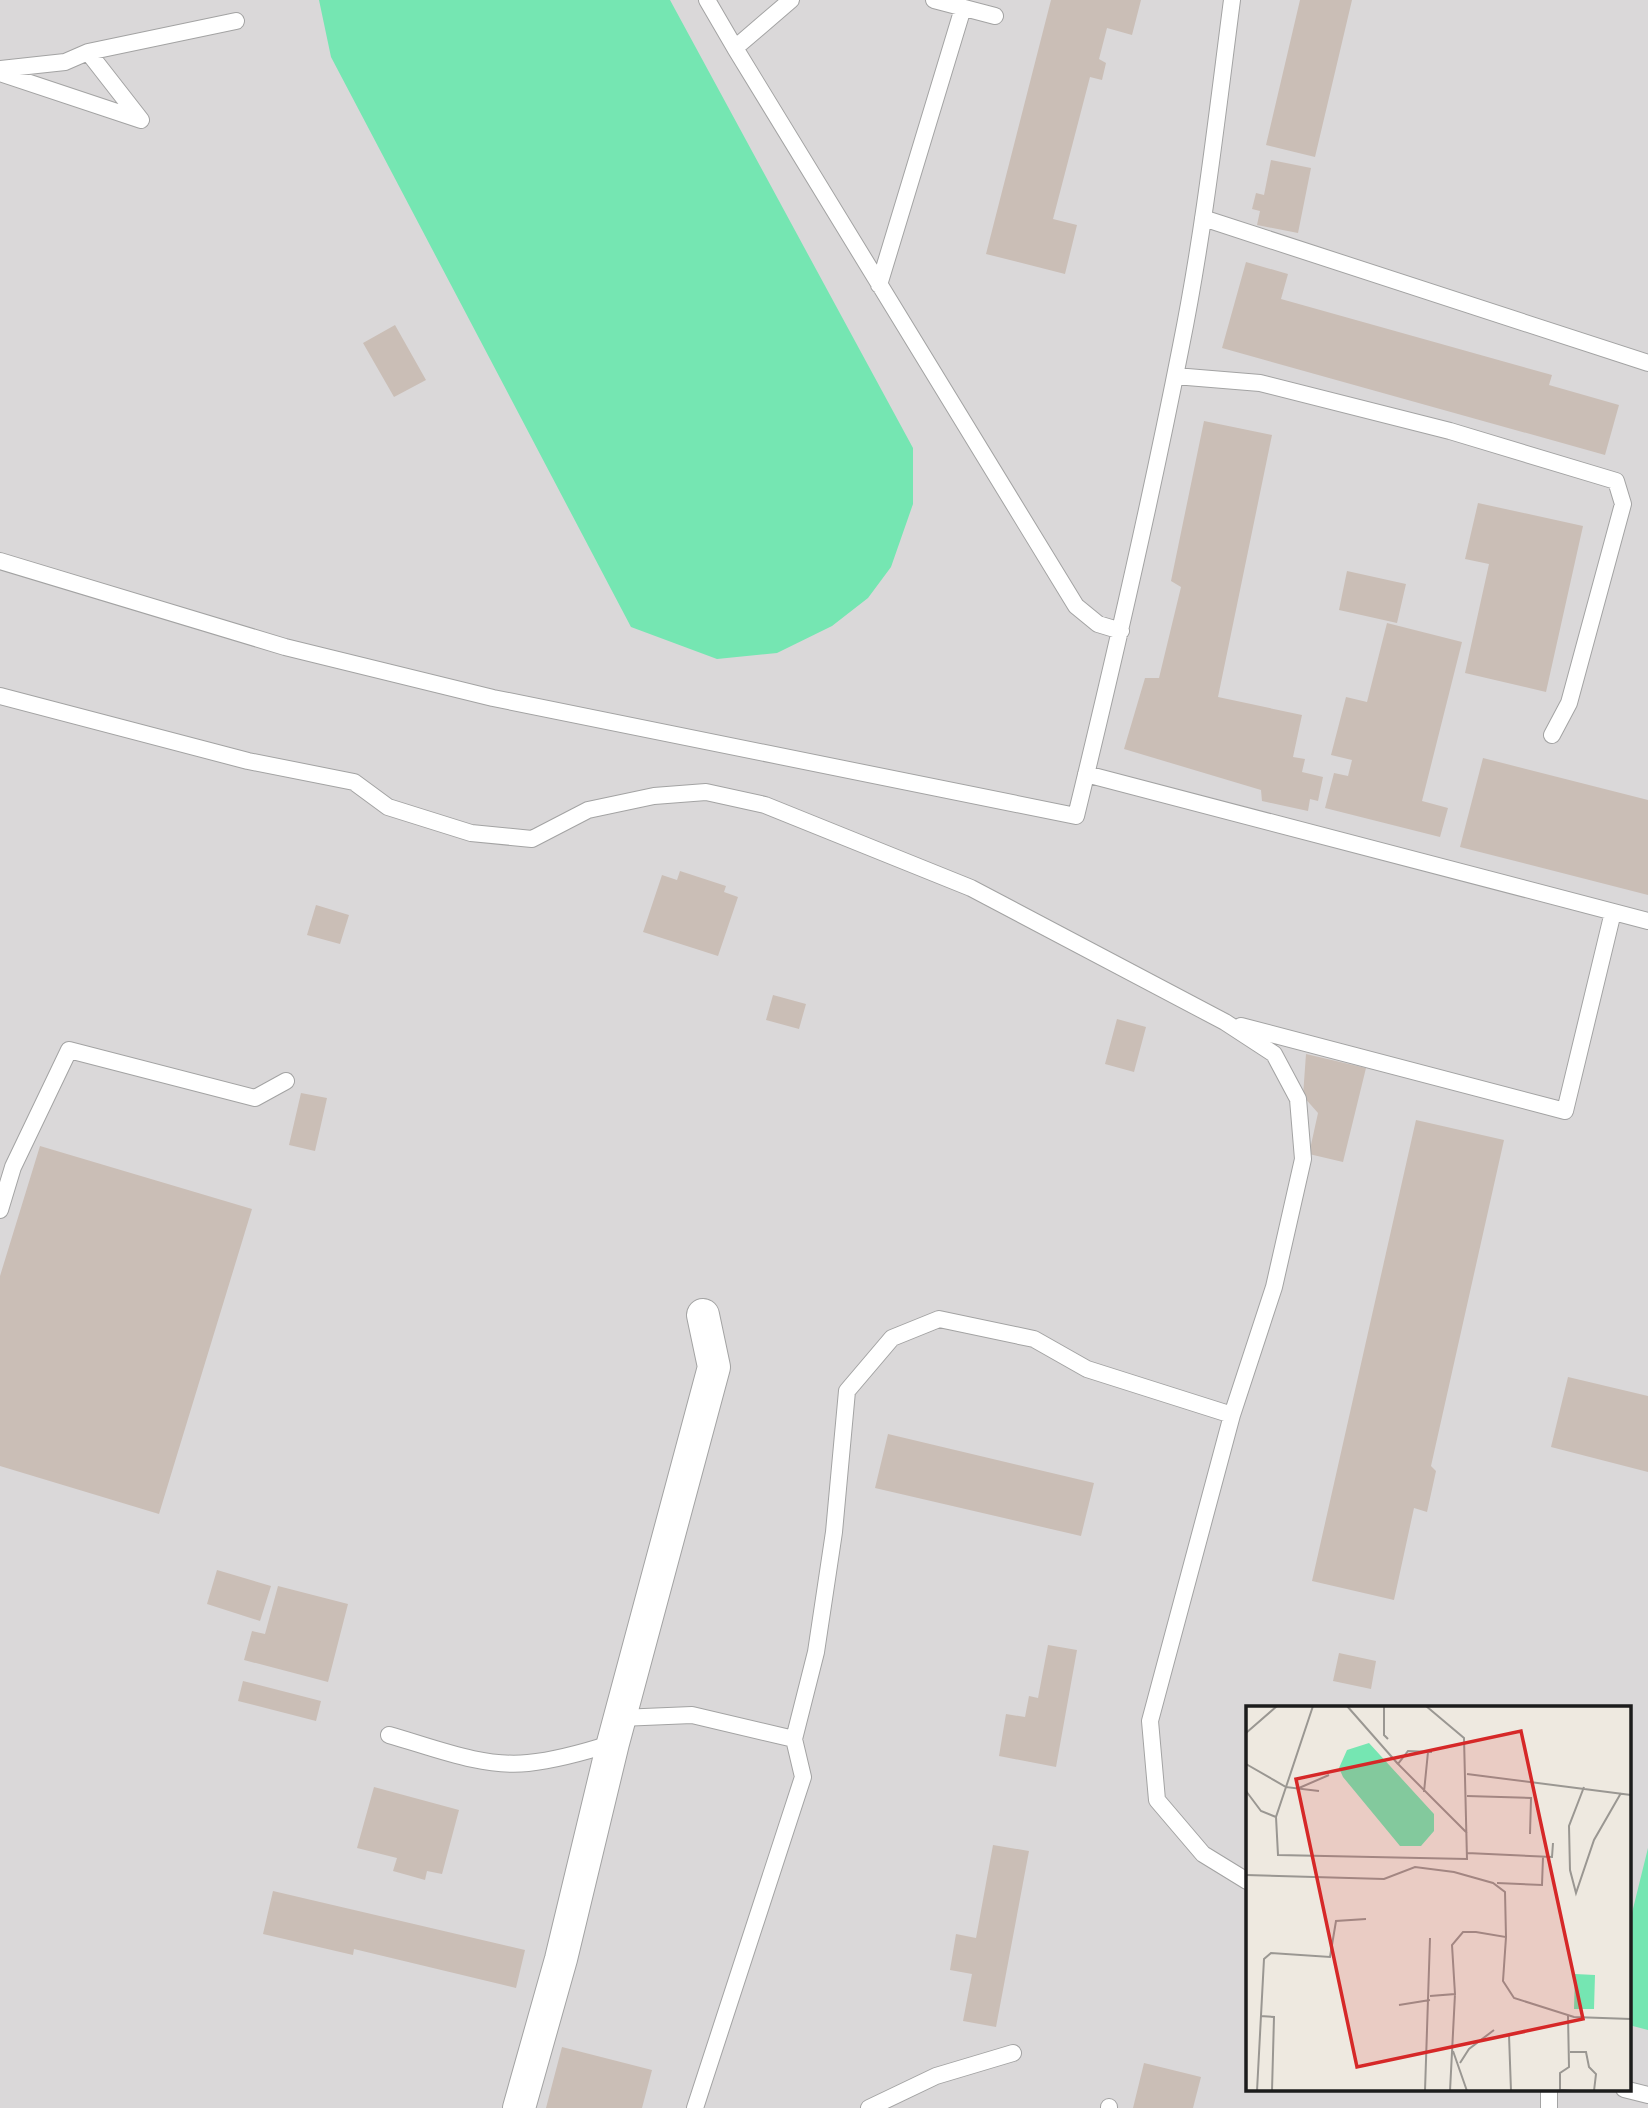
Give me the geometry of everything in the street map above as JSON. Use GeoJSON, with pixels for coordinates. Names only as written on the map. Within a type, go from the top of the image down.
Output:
{"type":"FeatureCollection","features":[{"type":"Feature","properties":{"kind":"street"},"geometry":{"type":"LineString","coordinates":[[519,2108],[561,1959],[616,1730],[714,1367],[703,1315]]}},
{"type":"Feature","properties":{"kind":"lane"},"geometry":{"type":"LineString","coordinates":[[708,0],[734,48],[1076,606],[1098,624],[1121,631]]}},
{"type":"Feature","properties":{"kind":"lane"},"geometry":{"type":"LineString","coordinates":[[734,48],[791,0]]}},
{"type":"Feature","properties":{"kind":"lane"},"geometry":{"type":"LineString","coordinates":[[934,0],[995,16]]}},
{"type":"Feature","properties":{"kind":"lane"},"geometry":{"type":"LineString","coordinates":[[0,561],[285,647],[493,698],[1076,816],[1121,631],[1175,376],[1203,218],[1232,0]]}},
{"type":"Feature","properties":{"kind":"lane"},"geometry":{"type":"LineString","coordinates":[[879,285],[963,8]]}},
{"type":"Feature","properties":{"kind":"lane"},"geometry":{"type":"LineString","coordinates":[[0,71],[65,62],[88,52],[236,21]]}},
{"type":"Feature","properties":{"kind":"lane"},"geometry":{"type":"LineString","coordinates":[[0,71],[141,120],[88,52]]}},
{"type":"Feature","properties":{"kind":"lane"},"geometry":{"type":"LineString","coordinates":[[1203,218],[1648,363]]}},
{"type":"Feature","properties":{"kind":"lane"},"geometry":{"type":"LineString","coordinates":[[1175,376],[1261,383],[1450,431],[1616,481],[1623,504],[1569,703],[1552,736]]}},
{"type":"Feature","properties":{"kind":"lane"},"geometry":{"type":"LineString","coordinates":[[0,696],[248,761],[354,782],[388,807],[471,833],[532,839],[588,810],[653,796],[706,792],[765,804],[971,888],[1225,1022],[1274,1054],[1298,1099],[1303,1159],[1274,1287],[1232,1415],[1150,1721],[1157,1800],[1203,1854],[1246,1880]]}},
{"type":"Feature","properties":{"kind":"lane"},"geometry":{"type":"LineString","coordinates":[[1086,774],[1648,921]]}},
{"type":"Feature","properties":{"kind":"lane"},"geometry":{"type":"LineString","coordinates":[[1225,1022],[1565,1111],[1613,912]]}},
{"type":"Feature","properties":{"kind":"lane"},"geometry":{"type":"LineString","coordinates":[[0,1210],[13,1167],[69,1050],[255,1098],[286,1081]]}},
{"type":"Feature","properties":{"kind":"lane"},"geometry":{"type":"LineString","coordinates":[[695,2108],[803,1777],[794,1739],[816,1652],[834,1532],[847,1391],[892,1338],[939,1319],[1034,1339],[1087,1369],[1232,1415]]}},
{"type":"Feature","properties":{"kind":"lane"},"geometry":{"type":"LineString","coordinates":[[389,1735],[481,1760],[526,1764],[578,1754],[616,1730],[692,1715],[794,1739]]}},
{"type":"Feature","properties":{"kind":"lane"},"geometry":{"type":"LineString","coordinates":[[869,2108],[936,2076],[1013,2053]]}},
{"type":"Feature","properties":{"kind":"lane"},"geometry":{"type":"LineString","coordinates":[[1549,2090],[1549,2108]]}},
{"type":"Feature","properties":{"kind":"lane"},"geometry":{"type":"LineString","coordinates":[[1628,2090],[1648,2095]]}},
{"type":"Feature","properties":{"kind":"shaded area"},"geometry":{"type":"Polygon","coordinates":[[[0,0],[1648,0],[1648,2108],[0,2108],[0,0]]]}},
{"type":"Feature","properties":{"kind":"green space"},"geometry":{"type":"Polygon","coordinates":[[[319,0],[670,0],[913,448],[913,504],[891,567],[868,598],[832,626],[777,653],[717,659],[631,627],[331,57],[319,0]]]}},
{"type":"Feature","properties":{"kind":"green space"},"geometry":{"type":"Polygon","coordinates":[[[1648,1848],[1648,2030],[1630,2025],[1630,1921],[1648,1848]]]}},
{"type":"Feature","properties":{"kind":"building"},"geometry":{"type":"Polygon","coordinates":[[[1051,0],[1141,0],[1132,35],[1107,28],[1099,59],[1106,63],[1102,80],[1090,77],[1053,219],[1077,225],[1065,274],[986,254],[1051,0]]]}},
{"type":"Feature","properties":{"kind":"building"},"geometry":{"type":"Polygon","coordinates":[[[1300,0],[1352,0],[1315,157],[1266,145],[1300,0]]]}},
{"type":"Feature","properties":{"kind":"building"},"geometry":{"type":"Polygon","coordinates":[[[1271,160],[1311,168],[1298,233],[1257,225],[1260,211],[1252,209],[1256,193],[1264,195],[1271,160]]]}},
{"type":"Feature","properties":{"kind":"building"},"geometry":{"type":"Polygon","coordinates":[[[1246,262],[1288,274],[1281,299],[1552,375],[1549,385],[1619,405],[1605,455],[1222,348],[1246,262]]]}},
{"type":"Feature","properties":{"kind":"building"},"geometry":{"type":"Polygon","coordinates":[[[395,325],[426,380],[394,397],[363,343],[395,325]]]}},
{"type":"Feature","properties":{"kind":"building"},"geometry":{"type":"Polygon","coordinates":[[[1204,421],[1272,435],[1218,697],[1302,715],[1293,757],[1305,759],[1302,772],[1323,777],[1318,801],[1310,799],[1308,811],[1262,801],[1261,790],[1124,749],[1145,678],[1159,678],[1181,587],[1171,581],[1204,421]]]}},
{"type":"Feature","properties":{"kind":"building"},"geometry":{"type":"Polygon","coordinates":[[[1478,503],[1583,526],[1546,692],[1465,673],[1489,564],[1465,559],[1478,503]]]}},
{"type":"Feature","properties":{"kind":"building"},"geometry":{"type":"Polygon","coordinates":[[[1347,571],[1406,584],[1397,623],[1339,610],[1347,571]]]}},
{"type":"Feature","properties":{"kind":"building"},"geometry":{"type":"Polygon","coordinates":[[[1387,623],[1462,642],[1422,801],[1448,808],[1440,837],[1325,808],[1334,773],[1348,776],[1352,760],[1331,755],[1346,697],[1367,702],[1387,623]]]}},
{"type":"Feature","properties":{"kind":"building"},"geometry":{"type":"Polygon","coordinates":[[[1483,758],[1648,800],[1648,895],[1460,847],[1483,758]]]}},
{"type":"Feature","properties":{"kind":"building"},"geometry":{"type":"Polygon","coordinates":[[[680,871],[726,886],[724,892],[738,897],[718,956],[643,932],[662,875],[677,880],[680,871]]]}},
{"type":"Feature","properties":{"kind":"building"},"geometry":{"type":"Polygon","coordinates":[[[316,905],[349,915],[340,944],[307,935],[316,905]]]}},
{"type":"Feature","properties":{"kind":"building"},"geometry":{"type":"Polygon","coordinates":[[[773,995],[806,1004],[799,1029],[766,1020],[773,995]]]}},
{"type":"Feature","properties":{"kind":"building"},"geometry":{"type":"Polygon","coordinates":[[[1117,1019],[1146,1027],[1134,1072],[1105,1064],[1117,1019]]]}},
{"type":"Feature","properties":{"kind":"building"},"geometry":{"type":"Polygon","coordinates":[[[1306,1054],[1366,1068],[1343,1162],[1309,1154],[1318,1113],[1303,1096],[1306,1054]]]}},
{"type":"Feature","properties":{"kind":"building"},"geometry":{"type":"Polygon","coordinates":[[[301,1093],[327,1098],[315,1151],[289,1145],[301,1093]]]}},
{"type":"Feature","properties":{"kind":"building"},"geometry":{"type":"Polygon","coordinates":[[[1416,1120],[1504,1140],[1431,1466],[1436,1471],[1427,1512],[1414,1508],[1394,1600],[1312,1581],[1416,1120]]]}},
{"type":"Feature","properties":{"kind":"building"},"geometry":{"type":"Polygon","coordinates":[[[40,1146],[252,1209],[159,1514],[0,1466],[0,1276],[40,1146]]]}},
{"type":"Feature","properties":{"kind":"building"},"geometry":{"type":"Polygon","coordinates":[[[1568,1377],[1648,1396],[1648,1472],[1551,1447],[1568,1377]]]}},
{"type":"Feature","properties":{"kind":"building"},"geometry":{"type":"Polygon","coordinates":[[[888,1434],[1094,1483],[1081,1536],[875,1488],[888,1434]]]}},
{"type":"Feature","properties":{"kind":"building"},"geometry":{"type":"Polygon","coordinates":[[[217,1570],[271,1586],[260,1621],[207,1604],[217,1570]]]}},
{"type":"Feature","properties":{"kind":"building"},"geometry":{"type":"Polygon","coordinates":[[[278,1586],[348,1604],[328,1682],[244,1660],[252,1631],[265,1634],[278,1586]]]}},
{"type":"Feature","properties":{"kind":"building"},"geometry":{"type":"Polygon","coordinates":[[[1048,1645],[1077,1650],[1056,1767],[999,1756],[1006,1714],[1025,1717],[1029,1696],[1038,1698],[1048,1645]]]}},
{"type":"Feature","properties":{"kind":"building"},"geometry":{"type":"Polygon","coordinates":[[[1339,1653],[1376,1661],[1371,1689],[1333,1681],[1339,1653]]]}},
{"type":"Feature","properties":{"kind":"building"},"geometry":{"type":"Polygon","coordinates":[[[243,1681],[321,1701],[316,1721],[238,1701],[243,1681]]]}},
{"type":"Feature","properties":{"kind":"building"},"geometry":{"type":"Polygon","coordinates":[[[374,1787],[459,1810],[442,1874],[427,1871],[425,1880],[393,1871],[397,1858],[357,1848],[374,1787]]]}},
{"type":"Feature","properties":{"kind":"building"},"geometry":{"type":"Polygon","coordinates":[[[993,1845],[1029,1851],[996,2027],[963,2021],[972,1974],[950,1970],[956,1934],[976,1938],[993,1845]]]}},
{"type":"Feature","properties":{"kind":"building"},"geometry":{"type":"Polygon","coordinates":[[[273,1891],[525,1950],[516,1988],[354,1949],[353,1955],[263,1934],[273,1891]]]}},
{"type":"Feature","properties":{"kind":"building"},"geometry":{"type":"Polygon","coordinates":[[[562,2047],[652,2070],[642,2108],[546,2108],[562,2047]]]}},
{"type":"Feature","properties":{"kind":"building"},"geometry":{"type":"Polygon","coordinates":[[[1144,2063],[1201,2077],[1193,2108],[1133,2108],[1144,2063]]]}}]}
